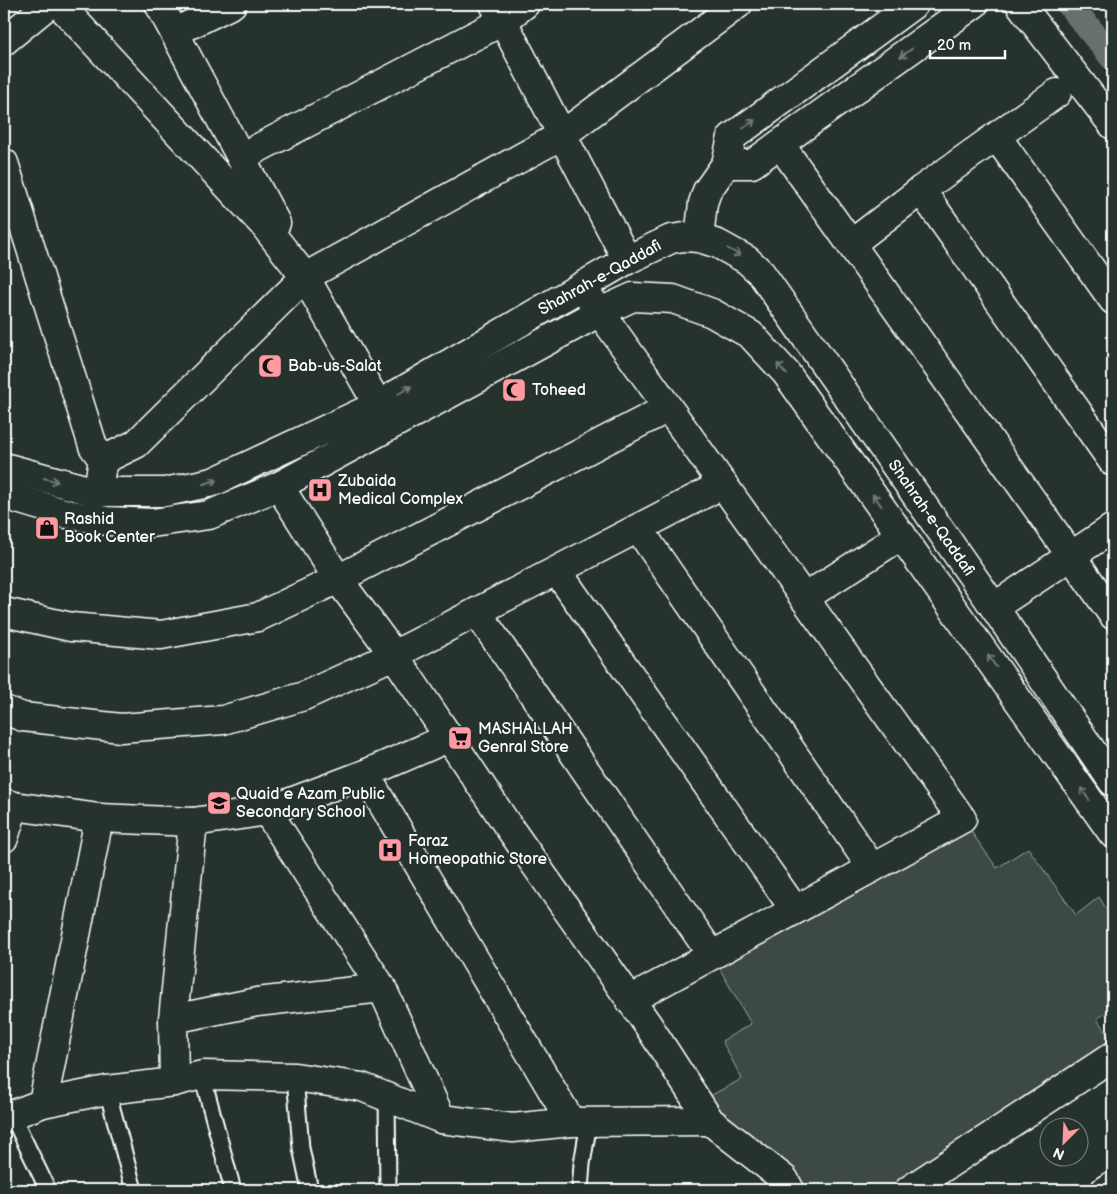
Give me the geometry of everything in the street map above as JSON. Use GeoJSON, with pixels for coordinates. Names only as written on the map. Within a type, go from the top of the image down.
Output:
{"type":"FeatureCollection","features":[{"type":"Feature","properties":{"kind":"street"},"geometry":{"type":"LineString","coordinates":[[4,41],[49,4]]}},
{"type":"Feature","properties":{"kind":"street"},"geometry":{"type":"LineString","coordinates":[[59,4],[264,225],[305,277]]}},
{"type":"Feature","properties":{"kind":"street"},"geometry":{"type":"LineString","coordinates":[[160,4],[305,277],[378,405]]}},
{"type":"Feature","properties":{"kind":"street"},"geometry":{"type":"LineString","coordinates":[[175,32],[232,4]]}},
{"type":"Feature","properties":{"kind":"street"},"geometry":{"type":"LineString","coordinates":[[241,157],[498,12],[525,4]]}},
{"type":"Feature","properties":{"kind":"street"},"geometry":{"type":"LineString","coordinates":[[103,460],[136,444],[305,277],[562,135],[738,4]]}},
{"type":"Feature","properties":{"kind":"street"},"geometry":{"type":"LineString","coordinates":[[698,238],[703,203],[707,191],[726,164],[732,137],[914,4]]}},
{"type":"Feature","properties":{"kind":"street"},"geometry":{"type":"LineString","coordinates":[[726,164],[752,164],[974,4]]}},
{"type":"Feature","properties":{"kind":"street"},"geometry":{"type":"LineString","coordinates":[[1020,4],[1113,125]]}},
{"type":"Feature","properties":{"kind":"street"},"geometry":{"type":"LineString","coordinates":[[498,12],[627,260]]}},
{"type":"Feature","properties":{"kind":"street"},"geometry":{"type":"LineString","coordinates":[[851,244],[921,190],[1057,93]]}},
{"type":"Feature","properties":{"kind":"street"},"geometry":{"type":"LineString","coordinates":[[997,137],[1113,300]]}},
{"type":"Feature","properties":{"kind":"street"},"geometry":{"type":"LineString","coordinates":[[780,144],[1113,615]]}},
{"type":"Feature","properties":{"kind":"street"},"geometry":{"type":"LineString","coordinates":[[4,163],[93,446],[103,460],[96,492]]}},
{"type":"Feature","properties":{"kind":"street"},"geometry":{"type":"LineString","coordinates":[[921,190],[1113,462]]}},
{"type":"Feature","properties":{"kind":"street","name":"Shahrah-e-Qaddafi"},"geometry":{"type":"LineString","coordinates":[[4,467],[96,492],[165,492],[212,482],[378,405],[627,260],[671,239],[684,237],[698,238],[734,251],[761,273],[994,607],[1113,782]]}},
{"type":"Feature","properties":{"kind":"street"},"geometry":{"type":"LineString","coordinates":[[582,287],[962,819],[630,1000]]}},
{"type":"Feature","properties":{"kind":"street","name":"Shahrah-e-Qaddafi"},"geometry":{"type":"LineString","coordinates":[[4,495],[67,514],[107,521],[152,523],[208,515],[279,486],[600,312],[633,297],[673,299],[712,313],[751,335],[786,373],[1113,834]]}},
{"type":"Feature","properties":{"kind":"street"},"geometry":{"type":"LineString","coordinates":[[4,612],[71,626],[161,635],[258,617],[338,578],[668,408]]}},
{"type":"Feature","properties":{"kind":"street"},"geometry":{"type":"LineString","coordinates":[[4,710],[23,717],[121,728],[224,720],[304,696],[394,655],[723,484]]}},
{"type":"Feature","properties":{"kind":"street"},"geometry":{"type":"LineString","coordinates":[[279,486],[338,578],[394,655],[448,738],[630,1000],[710,1121],[784,1179],[790,1190]]}},
{"type":"Feature","properties":{"kind":"street"},"geometry":{"type":"LineString","coordinates":[[183,488],[186,518]]}},
{"type":"Feature","properties":{"kind":"street"},"geometry":{"type":"LineString","coordinates":[[638,528],[872,868]]}},
{"type":"Feature","properties":{"kind":"street"},"geometry":{"type":"LineString","coordinates":[[994,607],[1113,528]]}},
{"type":"Feature","properties":{"kind":"street"},"geometry":{"type":"LineString","coordinates":[[804,598],[902,535]]}},
{"type":"Feature","properties":{"kind":"street"},"geometry":{"type":"LineString","coordinates":[[557,571],[795,910]]}},
{"type":"Feature","properties":{"kind":"street"},"geometry":{"type":"LineString","coordinates":[[477,612],[712,955]]}},
{"type":"Feature","properties":{"kind":"street"},"geometry":{"type":"LineString","coordinates":[[4,838],[9,804],[99,818],[193,822],[267,811],[364,774],[448,738]]}},
{"type":"Feature","properties":{"kind":"street"},"geometry":{"type":"LineString","coordinates":[[364,774],[580,1122]]}},
{"type":"Feature","properties":{"kind":"street"},"geometry":{"type":"LineString","coordinates":[[267,811],[382,988],[441,1119]]}},
{"type":"Feature","properties":{"kind":"street"},"geometry":{"type":"LineString","coordinates":[[42,1103],[99,818]]}},
{"type":"Feature","properties":{"kind":"street"},"geometry":{"type":"LineString","coordinates":[[174,1082],[173,1019],[193,822]]}},
{"type":"Feature","properties":{"kind":"street"},"geometry":{"type":"LineString","coordinates":[[173,1019],[258,1002],[382,988]]}},
{"type":"Feature","properties":{"kind":"street"},"geometry":{"type":"LineString","coordinates":[[909,1190],[1113,1056]]}},
{"type":"Feature","properties":{"kind":"street"},"geometry":{"type":"LineString","coordinates":[[8,1117],[42,1103],[107,1090],[174,1082],[202,1075],[296,1077],[362,1087],[441,1119],[513,1128],[580,1122],[710,1121]]}},
{"type":"Feature","properties":{"kind":"street"},"geometry":{"type":"LineString","coordinates":[[1104,1190],[1113,1185]]}},
{"type":"Feature","properties":{"kind":"lane"},"geometry":{"type":"LineString","coordinates":[[202,1075],[233,1190]]}},
{"type":"Feature","properties":{"kind":"lane"},"geometry":{"type":"LineString","coordinates":[[296,1077],[301,1148],[310,1190]]}},
{"type":"Feature","properties":{"kind":"lane"},"geometry":{"type":"LineString","coordinates":[[107,1090],[134,1190]]}},
{"type":"Feature","properties":{"kind":"lane"},"geometry":{"type":"LineString","coordinates":[[387,1097],[388,1190]]}},
{"type":"Feature","properties":{"kind":"lane"},"geometry":{"type":"LineString","coordinates":[[8,1117],[48,1190]]}},
{"type":"Feature","properties":{"kind":"lane"},"geometry":{"type":"LineString","coordinates":[[580,1122],[582,1164],[580,1190]]}},
{"type":"Feature","properties":{"kind":"shaded area"},"geometry":{"type":"Polygon","coordinates":[[[962,819],[997,868],[1028,848],[1076,915],[1099,897],[1113,920],[1113,1008],[1097,1019],[1113,1043],[896,1190],[802,1190],[717,1114],[708,1097],[742,1079],[722,1041],[751,1024],[712,955],[962,819]]]}},
{"type":"Feature","properties":{"kind":"waterway"},"geometry":{"type":"LineString","coordinates":[[1069,4],[1113,58]]}},
{"type":"Feature","properties":{"kind":"place","name":"Bab-us-Salat"},"geometry":{"type":"Point","coordinates":[270,366]}},
{"type":"Feature","properties":{"kind":"place","name":"Toheed"},"geometry":{"type":"Point","coordinates":[514,390]}},
{"type":"Feature","properties":{"kind":"place","name":"Zubaida Medical Complex"},"geometry":{"type":"Point","coordinates":[320,490]}},
{"type":"Feature","properties":{"kind":"place","name":"Rashid Book Center"},"geometry":{"type":"Point","coordinates":[47,528]}},
{"type":"Feature","properties":{"kind":"place","name":"MASHALLAH Genral Store"},"geometry":{"type":"Point","coordinates":[460,738]}},
{"type":"Feature","properties":{"kind":"place","name":"Quaid e Azam Public Secondary School"},"geometry":{"type":"Point","coordinates":[219,803]}},
{"type":"Feature","properties":{"kind":"place","name":"Faraz Homeopathic Store"},"geometry":{"type":"Point","coordinates":[390,850]}}]}
